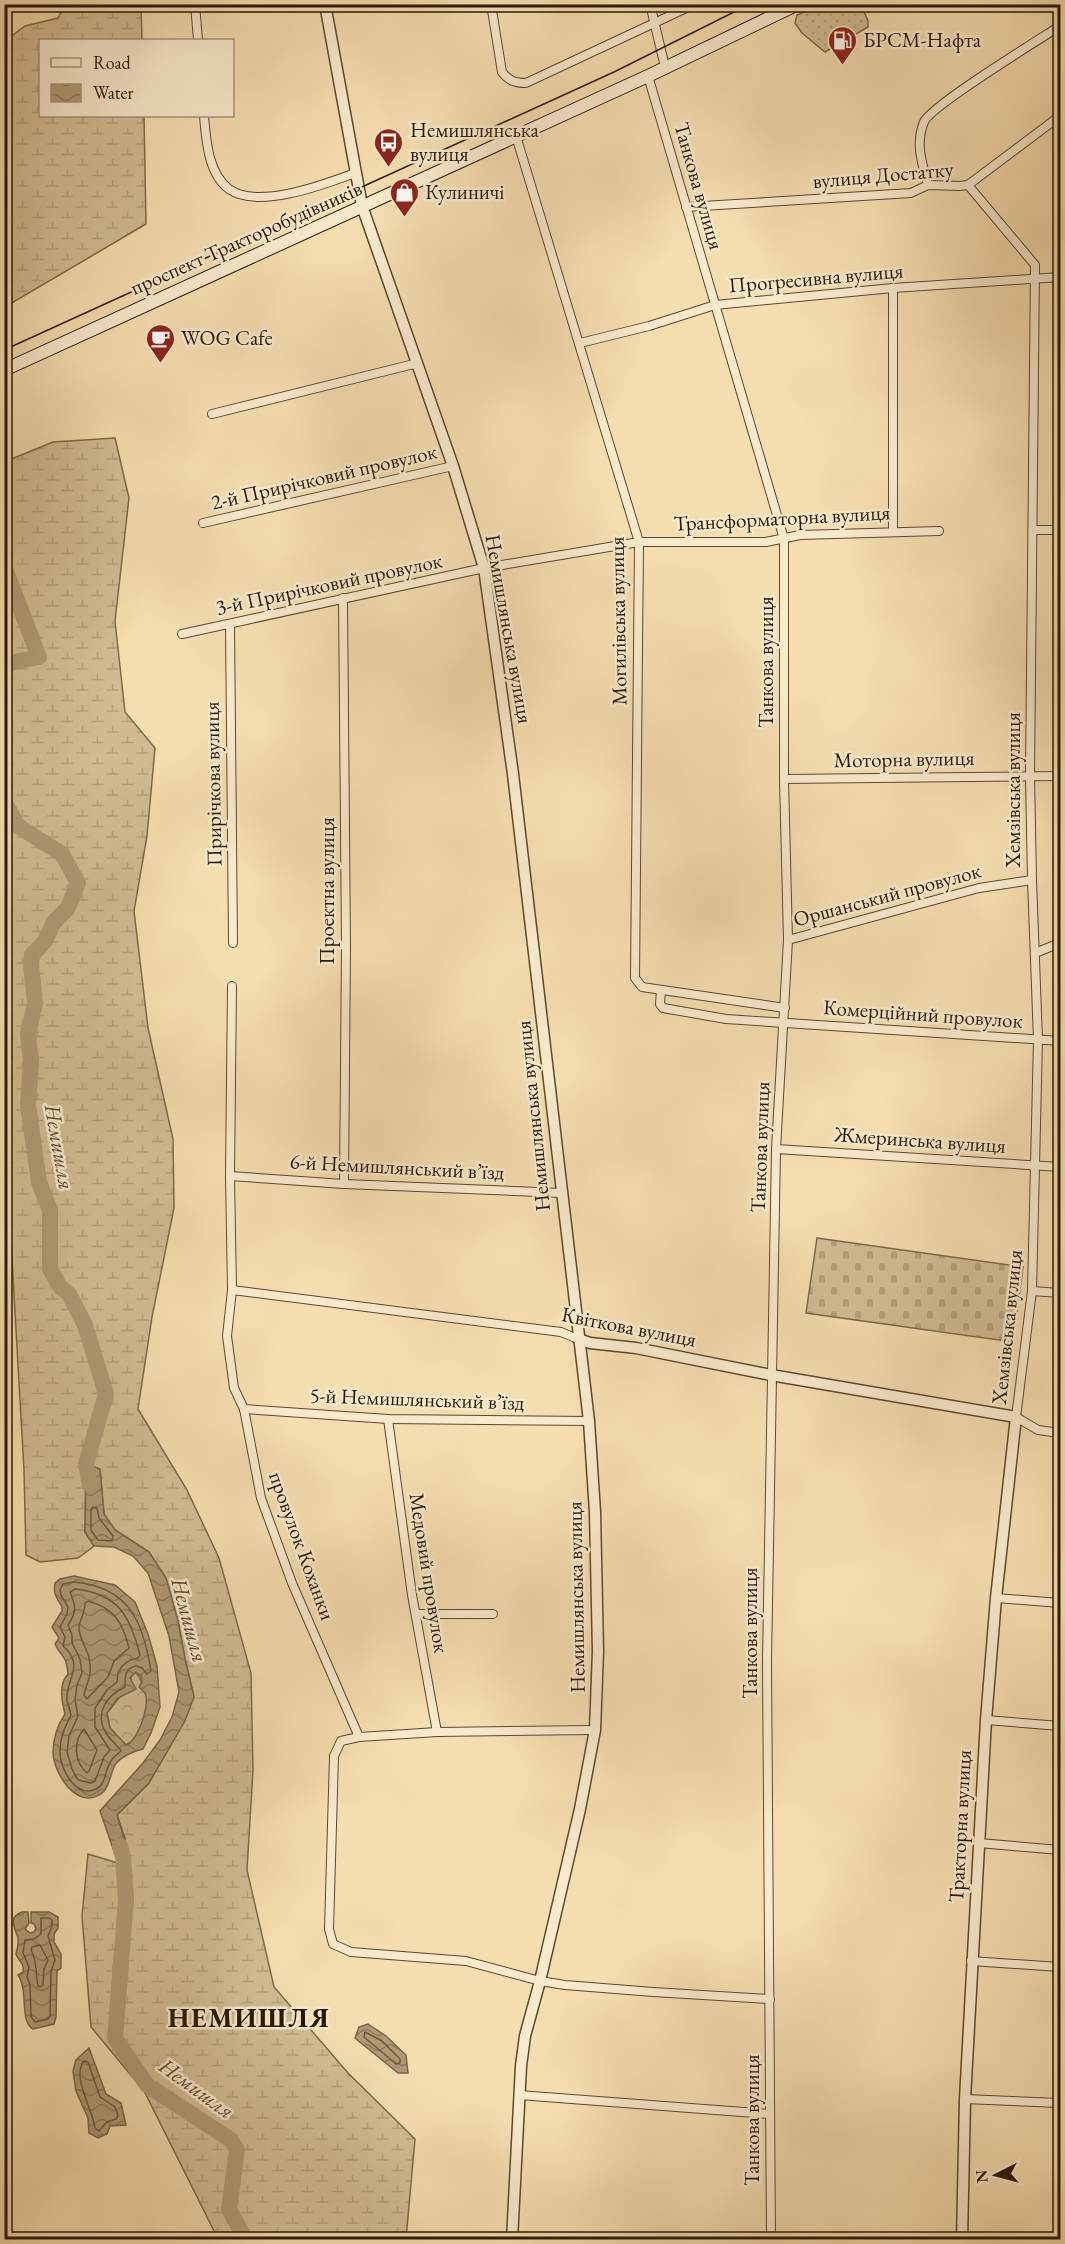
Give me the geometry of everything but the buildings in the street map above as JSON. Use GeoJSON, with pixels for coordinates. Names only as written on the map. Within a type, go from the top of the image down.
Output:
{"type":"FeatureCollection","features":[{"type":"Feature","properties":{"kind":"main road","name":"проспект Тракторобудівників"},"geometry":{"type":"LineString","coordinates":[[4,370],[648,76],[798,4]]}},
{"type":"Feature","properties":{"kind":"street"},"geometry":{"type":"LineString","coordinates":[[195,4],[198,39]]}},
{"type":"Feature","properties":{"kind":"street","name":"Немишлянська вулиця"},"geometry":{"type":"LineString","coordinates":[[325,4],[363,206],[453,466],[484,568],[513,774],[589,1421],[596,1512],[598,1652],[595,1730],[580,1809],[525,2036],[519,2095],[512,2240]]}},
{"type":"Feature","properties":{"kind":"street"},"geometry":{"type":"LineString","coordinates":[[491,4],[502,72],[512,82],[526,83],[695,4]]}},
{"type":"Feature","properties":{"kind":"street"},"geometry":{"type":"LineString","coordinates":[[650,4],[664,67]]}},
{"type":"Feature","properties":{"kind":"street"},"geometry":{"type":"LineString","coordinates":[[928,185],[919,153],[919,139],[925,118],[945,102],[1060,26]]}},
{"type":"Feature","properties":{"kind":"street","name":"Танкова вулиця"},"geometry":{"type":"LineString","coordinates":[[648,76],[784,539],[784,779],[788,939],[776,1149],[767,1661],[771,2240]]}},
{"type":"Feature","properties":{"kind":"street","name":"вулиця Достатку"},"geometry":{"type":"LineString","coordinates":[[686,207],[910,193],[928,185],[968,185],[1060,116]]}},
{"type":"Feature","properties":{"kind":"street"},"geometry":{"type":"LineString","coordinates":[[204,117],[212,164],[228,189],[238,193],[250,196],[295,194],[355,173]]}},
{"type":"Feature","properties":{"kind":"street","name":"Могилівська вулиця"},"geometry":{"type":"LineString","coordinates":[[516,136],[639,542],[635,978],[642,987],[661,990]]}},
{"type":"Feature","properties":{"kind":"street","name":"Хемзівська вулиця"},"geometry":{"type":"LineString","coordinates":[[968,185],[1035,265],[1030,776],[1038,1040],[1032,1291],[1016,1417]]}},
{"type":"Feature","properties":{"kind":"street","name":"Прогресивна вулиця"},"geometry":{"type":"LineString","coordinates":[[580,343],[648,326],[715,305],[893,288],[1060,277]]}},
{"type":"Feature","properties":{"kind":"street"},"geometry":{"type":"LineString","coordinates":[[893,288],[893,531]]}},
{"type":"Feature","properties":{"kind":"street"},"geometry":{"type":"LineString","coordinates":[[212,414],[418,363]]}},
{"type":"Feature","properties":{"kind":"street","name":"2-й Прирічковий провулок"},"geometry":{"type":"LineString","coordinates":[[203,523],[453,466]]}},
{"type":"Feature","properties":{"kind":"street"},"geometry":{"type":"LineString","coordinates":[[1033,530],[1060,530]]}},
{"type":"Feature","properties":{"kind":"street","name":"Трансформаторна вулиця"},"geometry":{"type":"LineString","coordinates":[[484,568],[639,542],[766,542],[800,535],[939,531]]}},
{"type":"Feature","properties":{"kind":"street","name":"3-й Прирічковий провулок"},"geometry":{"type":"LineString","coordinates":[[182,634],[484,568]]}},
{"type":"Feature","properties":{"kind":"street","name":"Проектна вулиця"},"geometry":{"type":"LineString","coordinates":[[343,598],[346,936],[344,1184]]}},
{"type":"Feature","properties":{"kind":"street","name":"Прирічкова вулиця"},"geometry":{"type":"LineString","coordinates":[[230,624],[233,943]]}},
{"type":"Feature","properties":{"kind":"street","name":"Моторна вулиця"},"geometry":{"type":"LineString","coordinates":[[784,779],[1060,776]]}},
{"type":"Feature","properties":{"kind":"street","name":"Оршанський провулок"},"geometry":{"type":"LineString","coordinates":[[788,939],[979,888],[1032,880]]}},
{"type":"Feature","properties":{"kind":"street"},"geometry":{"type":"LineString","coordinates":[[1035,953],[1060,943]]}},
{"type":"Feature","properties":{"kind":"street"},"geometry":{"type":"LineString","coordinates":[[232,986],[230,1176],[232,1290]]}},
{"type":"Feature","properties":{"kind":"street"},"geometry":{"type":"LineString","coordinates":[[661,990],[785,1008]]}},
{"type":"Feature","properties":{"kind":"street","name":"Комерційний провулок"},"geometry":{"type":"LineString","coordinates":[[661,990],[660,1004],[663,1008],[726,1019],[1060,1041]]}},
{"type":"Feature","properties":{"kind":"street","name":"Жмеринська вулиця"},"geometry":{"type":"LineString","coordinates":[[776,1149],[1060,1167]]}},
{"type":"Feature","properties":{"kind":"street","name":"6-й Немишлянський в’їзд"},"geometry":{"type":"LineString","coordinates":[[230,1176],[344,1184],[562,1193]]}},
{"type":"Feature","properties":{"kind":"street","name":"Квіткова вулиця"},"geometry":{"type":"LineString","coordinates":[[232,1290],[561,1332],[590,1343],[636,1348],[771,1375],[1016,1417]]}},
{"type":"Feature","properties":{"kind":"street","name":"провулок Коханки"},"geometry":{"type":"LineString","coordinates":[[232,1290],[226,1336],[234,1388],[244,1409],[261,1498],[292,1583],[359,1737]]}},
{"type":"Feature","properties":{"kind":"street"},"geometry":{"type":"LineString","coordinates":[[1032,1291],[1060,1293]]}},
{"type":"Feature","properties":{"kind":"street","name":"5-й Немишлянський в’їзд"},"geometry":{"type":"LineString","coordinates":[[244,1409],[388,1419],[589,1421]]}},
{"type":"Feature","properties":{"kind":"street"},"geometry":{"type":"LineString","coordinates":[[1016,1417],[1038,1430],[1060,1433]]}},
{"type":"Feature","properties":{"kind":"street","name":"Тракторна вулиця"},"geometry":{"type":"LineString","coordinates":[[962,2240],[971,1961],[986,1720],[996,1598],[1016,1417]]}},
{"type":"Feature","properties":{"kind":"street","name":"Медовий провулок"},"geometry":{"type":"LineString","coordinates":[[388,1419],[416,1614],[437,1732]]}},
{"type":"Feature","properties":{"kind":"street"},"geometry":{"type":"LineString","coordinates":[[996,1598],[1060,1603]]}},
{"type":"Feature","properties":{"kind":"street"},"geometry":{"type":"LineString","coordinates":[[416,1614],[493,1614]]}},
{"type":"Feature","properties":{"kind":"street"},"geometry":{"type":"LineString","coordinates":[[986,1720],[1060,1726]]}},
{"type":"Feature","properties":{"kind":"street"},"geometry":{"type":"LineString","coordinates":[[595,1730],[437,1732],[359,1737],[341,1741],[334,1756],[329,1929],[333,1944],[351,1952],[466,1961],[540,1981],[642,1992],[770,1999]]}},
{"type":"Feature","properties":{"kind":"street"},"geometry":{"type":"LineString","coordinates":[[979,1843],[1060,1850]]}},
{"type":"Feature","properties":{"kind":"street"},"geometry":{"type":"LineString","coordinates":[[971,1961],[1060,1967]]}},
{"type":"Feature","properties":{"kind":"street"},"geometry":{"type":"LineString","coordinates":[[519,2095],[769,2114]]}},
{"type":"Feature","properties":{"kind":"street"},"geometry":{"type":"LineString","coordinates":[[965,2099],[1060,2103]]}},
{"type":"Feature","properties":{"kind":"green space"},"geometry":{"type":"Polygon","coordinates":[[[65,5],[141,5],[142,39],[39,39],[39,117],[144,117],[146,224],[5,307],[5,41],[25,26],[58,18],[65,5]]]}},
{"type":"Feature","properties":{"kind":"green space"},"geometry":{"type":"Polygon","coordinates":[[[820,5],[861,5],[868,21],[868,27],[825,52],[802,33],[795,23],[797,15],[820,5]]]}},
{"type":"Feature","properties":{"kind":"green space"},"geometry":{"type":"Polygon","coordinates":[[[115,438],[129,498],[115,621],[125,712],[155,748],[147,836],[134,911],[148,1028],[173,1139],[174,1208],[152,1317],[138,1409],[187,1490],[219,1558],[251,1673],[253,1770],[247,1870],[274,1987],[348,2073],[415,2139],[406,2239],[218,2239],[144,2091],[91,2027],[82,1916],[88,1854],[118,1863],[127,1870],[125,1838],[117,1815],[149,1783],[194,1697],[178,1621],[166,1578],[149,1552],[115,1530],[104,1514],[100,1469],[86,1464],[85,1532],[94,1546],[78,1558],[40,1562],[26,1555],[24,1470],[10,1225],[4,1197],[4,462],[53,442],[115,438]]]}},
{"type":"Feature","properties":{"kind":"green space"},"geometry":{"type":"Polygon","coordinates":[[[817,1238],[1023,1267],[1013,1342],[806,1313],[817,1238]]]}},
{"type":"Feature","properties":{"kind":"green space"},"geometry":{"type":"Polygon","coordinates":[[[135,1672],[143,1686],[147,1703],[143,1721],[137,1733],[126,1745],[110,1728],[107,1713],[131,1683],[131,1675],[135,1672]]]}},
{"type":"Feature","properties":{"kind":"water"},"geometry":{"type":"Polygon","coordinates":[[[86,1464],[100,1469],[104,1514],[115,1530],[149,1552],[166,1578],[178,1621],[194,1697],[185,1721],[149,1783],[117,1815],[130,1858],[127,1871],[118,1863],[100,1811],[143,1763],[160,1740],[172,1717],[179,1692],[169,1636],[148,1573],[133,1556],[114,1547],[94,1546],[85,1532],[86,1464]]]}},
{"type":"Feature","properties":{"kind":"water"},"geometry":{"type":"Polygon","coordinates":[[[74,1576],[115,1585],[135,1602],[148,1634],[157,1666],[160,1707],[151,1733],[143,1749],[117,1762],[104,1791],[92,1798],[76,1794],[68,1787],[54,1761],[56,1733],[65,1714],[62,1688],[68,1674],[65,1659],[55,1644],[59,1638],[52,1627],[62,1611],[55,1591],[55,1583],[60,1579],[74,1576]],[[136,1672],[130,1678],[136,1689],[118,1698],[107,1713],[110,1728],[126,1745],[139,1730],[146,1706],[145,1693],[139,1687],[142,1682],[141,1676],[136,1672]]]}},
{"type":"Feature","properties":{"kind":"water"},"geometry":{"type":"Polygon","coordinates":[[[28,1912],[29,1923],[25,1929],[30,1933],[36,1929],[31,1923],[31,1912],[49,1912],[58,1917],[54,1942],[61,1954],[61,1968],[57,1971],[56,2017],[54,2024],[33,2029],[26,2019],[23,1989],[18,1975],[23,1972],[23,1966],[16,1954],[18,1940],[13,1920],[17,1914],[28,1912]]]}},
{"type":"Feature","properties":{"kind":"water"},"geometry":{"type":"Polygon","coordinates":[[[368,2024],[386,2036],[406,2055],[408,2073],[398,2073],[355,2038],[359,2027],[368,2024]]]}},
{"type":"Feature","properties":{"kind":"water"},"geometry":{"type":"Polygon","coordinates":[[[89,2048],[106,2094],[121,2103],[126,2125],[110,2126],[107,2134],[98,2138],[89,2133],[88,2118],[76,2091],[73,2071],[76,2060],[89,2048]]]}},
{"type":"Feature","properties":{"kind":"waterway","name":"Немишля"},"geometry":{"type":"LineString","coordinates":[[4,566],[39,657],[4,664]]}},
{"type":"Feature","properties":{"kind":"waterway","name":"Немишля"},"geometry":{"type":"LineString","coordinates":[[4,801],[18,826],[62,854],[78,883],[68,908],[54,922],[45,941],[32,955],[35,1004],[28,1034],[31,1062],[28,1105],[39,1182],[50,1210],[50,1269],[60,1287],[69,1294],[85,1325],[106,1394],[86,1464],[90,1485]]}},
{"type":"Feature","properties":{"kind":"waterway","name":"Немишля"},"geometry":{"type":"LineString","coordinates":[[120,1846],[126,1900],[115,2038],[147,2085],[231,2140],[237,2150],[229,2209],[246,2240]]}},
{"type":"Feature","properties":{"kind":"tram line"},"geometry":{"type":"LineString","coordinates":[[4,350],[614,72],[750,4]]}},
{"type":"Feature","properties":{"kind":"place","name":"БРСМ-Нафта"},"geometry":{"type":"Point","coordinates":[842,66]}},
{"type":"Feature","properties":{"kind":"place","name":"Немишлянська вулиця"},"geometry":{"type":"Point","coordinates":[389,168]}},
{"type":"Feature","properties":{"kind":"place","name":"Кулиничі"},"geometry":{"type":"Point","coordinates":[404,218]}},
{"type":"Feature","properties":{"kind":"place","name":"WOG Cafe"},"geometry":{"type":"Point","coordinates":[160,364]}},
{"type":"Feature","properties":{"kind":"district","name":"НЕМИШЛЯ"},"geometry":{"type":"Point","coordinates":[249,2018]}}]}
